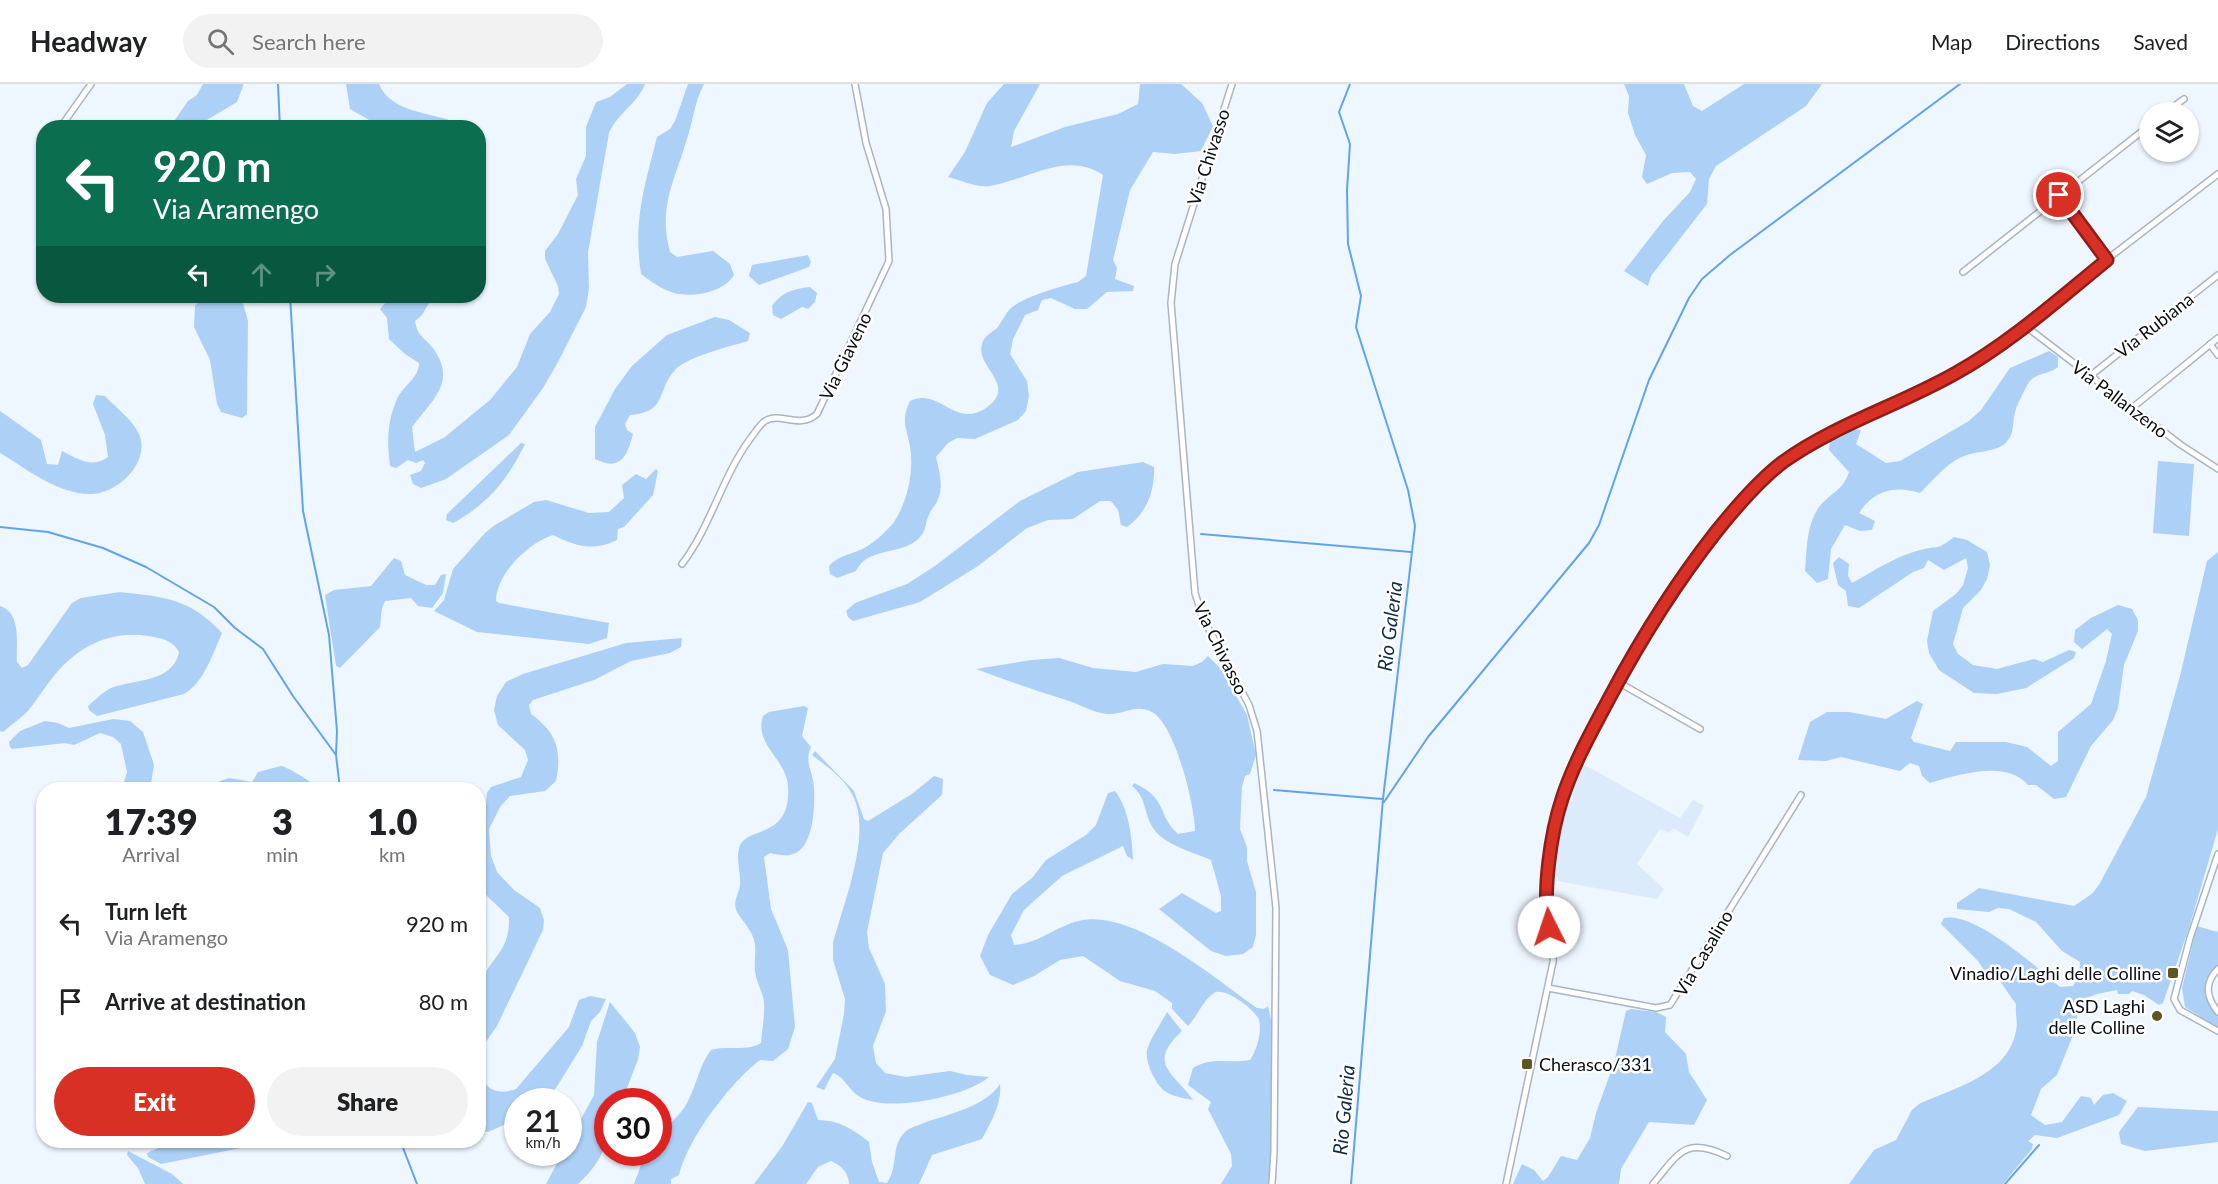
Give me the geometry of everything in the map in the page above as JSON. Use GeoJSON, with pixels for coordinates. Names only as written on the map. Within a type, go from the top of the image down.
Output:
{"type":"FeatureCollection","features":[{"type":"Feature","properties":{"kind":"street"},"geometry":{"type":"LineString","coordinates":[[66,120],[91,84]]}},
{"type":"Feature","properties":{"kind":"street","name":"Via Giaveno"},"geometry":{"type":"LineString","coordinates":[[682,564],[697,542],[739,455],[762,423],[776,418],[803,421],[817,414],[888,266],[890,256],[886,209],[866,142],[855,84]]}},
{"type":"Feature","properties":{"kind":"street","name":"Via Chivasso"},"geometry":{"type":"LineString","coordinates":[[1232,84],[1175,264],[1171,303],[1195,593],[1202,616],[1249,705],[1257,731],[1269,829],[1276,908],[1277,966],[1272,1184]]}},
{"type":"Feature","properties":{"kind":"street"},"geometry":{"type":"LineString","coordinates":[[2180,102],[2184,99]]}},
{"type":"Feature","properties":{"kind":"street"},"geometry":{"type":"LineString","coordinates":[[1963,272],[2139,133]]}},
{"type":"Feature","properties":{"kind":"street"},"geometry":{"type":"LineString","coordinates":[[1506,1184],[1554,953],[1546,902],[1556,823],[1573,768],[1618,682],[1669,594],[1733,512],[1769,474],[1799,452],[1830,434],[1959,372],[2024,325],[2218,174]]}},
{"type":"Feature","properties":{"kind":"street"},"geometry":{"type":"LineString","coordinates":[[2059,195],[2107,260]]}},
{"type":"Feature","properties":{"kind":"street","name":"Via Rubiana"},"geometry":{"type":"LineString","coordinates":[[2090,376],[2218,275]]}},
{"type":"Feature","properties":{"kind":"street","name":"Via Pallanzeno"},"geometry":{"type":"LineString","coordinates":[[2024,325],[2132,408],[2218,470]]}},
{"type":"Feature","properties":{"kind":"street"},"geometry":{"type":"LineString","coordinates":[[2132,408],[2218,338]]}},
{"type":"Feature","properties":{"kind":"street"},"geometry":{"type":"LineString","coordinates":[[2210,344],[2218,355]]}},
{"type":"Feature","properties":{"kind":"street"},"geometry":{"type":"LineString","coordinates":[[1618,682],[1700,729]]}},
{"type":"Feature","properties":{"kind":"street","name":"Via Casalino"},"geometry":{"type":"LineString","coordinates":[[1548,988],[1656,1008],[1670,1005],[1801,795]]}},
{"type":"Feature","properties":{"kind":"street"},"geometry":{"type":"LineString","coordinates":[[2218,854],[2193,930],[2174,999],[2180,1010],[2218,1031]]}},
{"type":"Feature","properties":{"kind":"street"},"geometry":{"type":"LineString","coordinates":[[2218,969],[2211,977],[2208,987],[2210,999],[2218,1012]]}},
{"type":"Feature","properties":{"kind":"street"},"geometry":{"type":"LineString","coordinates":[[1653,1184],[1674,1157],[1688,1147],[1703,1147],[1727,1156]]}},
{"type":"Feature","properties":{"kind":"shaded area"},"geometry":{"type":"Polygon","coordinates":[[[203,84],[243,84],[237,102],[207,120],[175,120],[188,101],[197,95],[203,84]]]}},
{"type":"Feature","properties":{"kind":"shaded area"},"geometry":{"type":"Polygon","coordinates":[[[346,84],[379,84],[384,93],[402,106],[449,120],[369,120],[350,109],[346,84]]]}},
{"type":"Feature","properties":{"kind":"shaded area"},"geometry":{"type":"Polygon","coordinates":[[[627,84],[645,84],[638,97],[617,120],[609,133],[588,252],[589,288],[586,307],[543,388],[509,435],[446,479],[421,488],[413,484],[410,475],[421,471],[425,463],[423,460],[416,463],[408,460],[396,468],[390,466],[388,449],[391,416],[397,399],[414,378],[419,363],[389,339],[387,318],[380,309],[385,303],[429,303],[422,315],[415,321],[419,333],[439,359],[443,370],[443,380],[440,389],[412,427],[415,452],[445,437],[491,399],[517,367],[530,334],[550,312],[559,294],[558,286],[545,259],[545,251],[558,234],[578,195],[576,179],[586,156],[586,127],[596,102],[610,97],[627,84]]]}},
{"type":"Feature","properties":{"kind":"shaded area"},"geometry":{"type":"Polygon","coordinates":[[[688,84],[704,84],[669,196],[666,222],[670,252],[677,257],[713,251],[730,264],[734,275],[723,286],[708,292],[690,295],[670,292],[641,274],[638,238],[641,205],[657,137],[670,129],[675,121],[688,84]]]}},
{"type":"Feature","properties":{"kind":"shaded area"},"geometry":{"type":"Polygon","coordinates":[[[1004,84],[1040,84],[1014,131],[1011,147],[1065,127],[1118,114],[1138,104],[1140,84],[1181,84],[1202,103],[1213,126],[1201,151],[1175,154],[1153,152],[1130,190],[1113,260],[1117,268],[1115,279],[1134,286],[1133,291],[1107,292],[1087,309],[1075,309],[1051,298],[1042,300],[1038,310],[1025,315],[1013,339],[1010,354],[1027,381],[1029,396],[1026,411],[1018,420],[975,439],[957,438],[948,443],[936,457],[940,494],[928,517],[923,533],[908,546],[870,557],[856,571],[837,578],[830,574],[829,566],[837,559],[870,545],[894,522],[903,505],[909,486],[911,465],[905,418],[910,401],[921,398],[930,399],[965,414],[986,408],[995,400],[998,392],[994,376],[984,361],[982,344],[984,339],[997,328],[1008,311],[1023,300],[1078,282],[1086,276],[1103,175],[1089,168],[1075,165],[1047,169],[990,186],[974,185],[948,177],[965,152],[987,103],[1004,84]]]}},
{"type":"Feature","properties":{"kind":"shaded area"},"geometry":{"type":"Polygon","coordinates":[[[1624,84],[1684,84],[1693,106],[1702,111],[1744,84],[1822,84],[1806,106],[1716,166],[1709,179],[1707,204],[1651,276],[1648,286],[1624,271],[1663,221],[1690,192],[1696,179],[1690,172],[1672,173],[1647,184],[1642,177],[1646,155],[1635,135],[1628,113],[1629,96],[1624,84]]]}},
{"type":"Feature","properties":{"kind":"shaded area"},"geometry":{"type":"Polygon","coordinates":[[[808,255],[811,262],[809,267],[759,285],[749,276],[752,265],[808,255]]]}},
{"type":"Feature","properties":{"kind":"shaded area"},"geometry":{"type":"Polygon","coordinates":[[[810,287],[817,293],[815,302],[808,309],[802,307],[781,319],[773,315],[772,306],[780,297],[793,290],[810,287]]]}},
{"type":"Feature","properties":{"kind":"shaded area"},"geometry":{"type":"Polygon","coordinates":[[[197,303],[243,303],[248,321],[247,414],[242,418],[221,412],[217,404],[210,360],[194,327],[195,306],[197,303]]]}},
{"type":"Feature","properties":{"kind":"shaded area"},"geometry":{"type":"Polygon","coordinates":[[[715,317],[729,320],[750,333],[748,341],[709,353],[681,365],[669,378],[656,405],[650,410],[630,415],[625,424],[627,430],[633,434],[622,460],[611,464],[595,459],[595,427],[615,389],[632,366],[667,335],[715,317]]]}},
{"type":"Feature","properties":{"kind":"shaded area"},"geometry":{"type":"Polygon","coordinates":[[[2049,351],[2058,357],[2058,367],[2036,376],[2029,382],[2016,409],[2012,433],[2005,444],[1955,461],[1920,493],[1894,490],[1878,494],[1859,513],[1875,521],[1872,530],[1860,531],[1845,525],[1831,549],[1828,579],[1817,583],[1805,571],[1808,538],[1815,514],[1823,502],[1843,484],[1849,472],[1829,450],[1830,439],[1854,429],[1861,430],[1856,444],[1886,463],[1900,461],[1969,421],[1981,410],[2010,368],[2049,351]]]}},
{"type":"Feature","properties":{"kind":"shaded area"},"geometry":{"type":"Polygon","coordinates":[[[96,395],[105,396],[128,419],[139,434],[141,445],[140,455],[130,474],[112,488],[92,494],[68,490],[44,480],[0,453],[0,411],[41,440],[47,464],[58,465],[62,451],[85,462],[102,461],[108,457],[105,435],[93,404],[96,395]]]}},
{"type":"Feature","properties":{"kind":"shaded area"},"geometry":{"type":"Polygon","coordinates":[[[521,443],[525,444],[512,468],[496,490],[465,516],[453,523],[446,520],[447,514],[521,443]]]}},
{"type":"Feature","properties":{"kind":"shaded area"},"geometry":{"type":"Polygon","coordinates":[[[2158,461],[2194,464],[2189,536],[2153,533],[2158,461]]]}},
{"type":"Feature","properties":{"kind":"shaded area"},"geometry":{"type":"Polygon","coordinates":[[[1143,462],[1154,467],[1153,484],[1145,508],[1127,527],[1121,525],[1118,510],[1111,501],[1100,501],[1073,519],[1048,520],[1027,528],[978,566],[920,602],[853,621],[848,617],[846,611],[855,603],[907,584],[935,566],[1020,501],[1078,472],[1143,462]]]}},
{"type":"Feature","properties":{"kind":"shaded area"},"geometry":{"type":"Polygon","coordinates":[[[656,469],[658,471],[653,495],[624,527],[618,529],[617,540],[592,547],[577,545],[553,535],[543,539],[524,552],[507,570],[497,591],[496,601],[499,603],[609,623],[607,638],[589,644],[477,632],[434,611],[444,600],[453,569],[495,525],[534,502],[546,500],[589,513],[609,512],[624,498],[622,485],[636,474],[646,479],[656,469]]]}},
{"type":"Feature","properties":{"kind":"shaded area"},"geometry":{"type":"Polygon","coordinates":[[[1954,537],[1967,540],[1987,552],[1990,565],[1987,579],[1981,590],[1963,608],[1953,644],[1958,654],[1973,665],[1997,669],[2034,659],[2043,662],[2069,650],[2076,652],[2074,658],[2026,688],[1997,694],[1974,693],[1939,670],[1929,653],[1927,641],[1933,611],[1956,594],[1963,585],[1968,568],[1966,558],[1944,570],[1928,560],[1924,568],[1913,572],[1859,608],[1848,606],[1846,591],[1838,585],[1833,563],[1839,557],[1849,564],[1848,576],[1852,583],[1902,556],[1941,546],[1954,537]]]}},
{"type":"Feature","properties":{"kind":"shaded area"},"geometry":{"type":"Polygon","coordinates":[[[2218,552],[2218,829],[2189,928],[2163,1003],[2159,1005],[2144,995],[2132,991],[2129,994],[2118,994],[2117,990],[2089,997],[2081,1004],[2077,1011],[2077,1025],[2057,1075],[2041,1089],[2031,1115],[2045,1125],[2062,1122],[2081,1096],[2091,1098],[2094,1105],[2103,1095],[2113,1093],[2127,1101],[2119,1115],[2057,1138],[2035,1135],[2028,1141],[2033,1144],[2032,1149],[2003,1184],[1849,1184],[1874,1150],[1896,1140],[1912,1110],[1919,1104],[1978,1078],[2002,1059],[2011,1046],[2017,1028],[2016,1004],[1995,974],[1984,970],[1941,924],[1944,918],[1957,918],[1988,931],[2060,987],[2073,986],[2079,976],[2080,962],[2062,951],[2036,922],[2009,909],[1998,908],[1989,912],[1957,909],[1957,903],[1979,888],[2074,906],[2093,893],[2146,797],[2180,676],[2207,561],[2218,552]]]}},
{"type":"Feature","properties":{"kind":"shaded area"},"geometry":{"type":"Polygon","coordinates":[[[394,558],[401,561],[405,575],[426,585],[435,585],[441,575],[446,574],[443,593],[432,608],[418,606],[411,598],[385,601],[380,627],[340,668],[336,666],[325,595],[334,590],[371,586],[394,558]]]}},
{"type":"Feature","properties":{"kind":"shaded area"},"geometry":{"type":"Polygon","coordinates":[[[120,592],[176,601],[199,613],[222,633],[197,683],[184,694],[97,716],[89,710],[88,706],[102,694],[120,685],[161,675],[175,662],[179,652],[170,642],[153,637],[134,635],[107,638],[72,657],[53,677],[28,711],[3,732],[0,731],[0,606],[12,615],[15,622],[17,662],[22,668],[28,665],[72,603],[81,598],[120,592]]]}},
{"type":"Feature","properties":{"kind":"shaded area"},"geometry":{"type":"Polygon","coordinates":[[[2118,605],[2132,609],[2138,620],[2138,631],[2124,665],[2118,708],[2113,720],[2091,746],[2066,797],[2054,799],[2036,785],[2028,785],[2019,777],[1995,771],[1968,773],[1930,783],[1922,776],[1919,766],[1910,763],[1900,771],[1841,757],[1826,761],[1798,760],[1810,722],[1827,712],[1849,712],[1886,719],[1917,701],[1923,704],[1911,738],[1914,742],[1950,751],[1956,742],[2006,742],[2027,747],[2051,766],[2058,761],[2058,732],[2091,704],[2106,661],[2112,634],[2107,629],[2082,649],[2074,642],[2075,630],[2091,618],[2118,605]]]}},
{"type":"Feature","properties":{"kind":"shaded area"},"geometry":{"type":"Polygon","coordinates":[[[682,638],[681,647],[670,653],[631,661],[594,680],[533,700],[529,705],[531,714],[547,728],[556,743],[558,770],[556,781],[545,791],[510,796],[500,807],[489,829],[491,856],[497,872],[514,890],[540,908],[544,920],[543,930],[497,1026],[486,1042],[486,972],[506,940],[509,917],[486,895],[487,793],[491,787],[521,777],[528,760],[525,750],[498,725],[494,710],[497,696],[506,682],[523,674],[626,643],[682,638]]]}},
{"type":"Feature","properties":{"kind":"shaded area"},"geometry":{"type":"Polygon","coordinates":[[[1208,656],[1221,669],[1247,715],[1256,755],[1250,774],[1245,776],[1242,787],[1240,829],[1247,847],[1247,861],[1256,892],[1256,935],[1253,947],[1243,954],[1226,956],[1211,951],[1159,909],[1182,893],[1216,913],[1221,911],[1221,896],[1211,860],[1171,843],[1158,834],[1150,822],[1143,800],[1132,786],[1134,783],[1153,795],[1171,827],[1178,834],[1195,831],[1192,804],[1182,767],[1176,748],[1160,720],[1152,712],[1140,709],[1113,714],[1101,713],[976,669],[1059,658],[1093,668],[1136,672],[1163,664],[1193,666],[1208,656]]]}},
{"type":"Feature","properties":{"kind":"shaded area"},"geometry":{"type":"Polygon","coordinates":[[[804,706],[808,708],[802,736],[811,747],[808,758],[814,787],[812,825],[805,844],[800,850],[790,855],[770,853],[764,857],[771,909],[788,950],[795,1027],[788,1049],[773,1061],[760,1060],[736,1082],[712,1112],[691,1145],[679,1175],[671,1179],[671,1184],[634,1184],[641,1166],[672,1166],[672,1122],[688,1101],[711,1050],[743,1048],[761,1043],[764,1002],[756,975],[755,944],[735,905],[740,885],[739,848],[750,836],[776,824],[783,816],[787,804],[786,776],[766,744],[761,726],[763,716],[769,712],[804,706]]]}},
{"type":"Feature","properties":{"kind":"shaded area"},"geometry":{"type":"Polygon","coordinates":[[[113,719],[130,721],[143,732],[154,765],[151,782],[124,782],[127,772],[121,744],[113,737],[100,733],[74,745],[65,743],[12,749],[10,747],[9,742],[20,731],[45,721],[69,728],[113,719]]]}},
{"type":"Feature","properties":{"kind":"shaded area"},"geometry":{"type":"Polygon","coordinates":[[[815,751],[854,791],[864,819],[868,821],[912,794],[934,776],[943,779],[942,795],[900,833],[883,853],[867,932],[869,948],[885,984],[886,1011],[873,1046],[876,1063],[885,1073],[906,1077],[950,1071],[989,1077],[963,1091],[907,1103],[873,1102],[860,1097],[833,1073],[824,1090],[816,1087],[835,1059],[844,1014],[845,999],[833,960],[833,943],[855,867],[859,828],[858,810],[852,794],[839,777],[812,755],[815,751]]]}},
{"type":"Feature","properties":{"kind":"shaded area"},"geometry":{"type":"Polygon","coordinates":[[[1581,763],[1680,818],[1693,800],[1704,806],[1688,837],[1673,828],[1670,833],[1660,829],[1637,864],[1664,889],[1657,899],[1557,881],[1558,877],[1553,872],[1564,807],[1568,801],[1572,802],[1571,790],[1581,763]]]}},
{"type":"Feature","properties":{"kind":"shaded area"},"geometry":{"type":"Polygon","coordinates":[[[281,766],[310,782],[252,782],[258,772],[281,766]]]}},
{"type":"Feature","properties":{"kind":"shaded area"},"geometry":{"type":"Polygon","coordinates":[[[229,778],[252,782],[218,782],[229,778]]]}},
{"type":"Feature","properties":{"kind":"shaded area"},"geometry":{"type":"Polygon","coordinates":[[[1115,791],[1127,815],[1133,860],[1127,856],[1123,846],[1062,876],[1024,910],[1011,935],[1014,945],[1033,941],[1074,922],[1104,920],[1127,926],[1150,936],[1197,965],[1257,1008],[1264,1009],[1268,1006],[1272,1024],[1273,1070],[1270,1184],[1221,1184],[1232,1166],[1231,1154],[1208,1109],[1211,1102],[1188,1085],[1193,1068],[1200,1064],[1214,1061],[1250,1060],[1258,1041],[1260,1025],[1257,1016],[1246,1005],[1225,993],[1214,993],[1188,1026],[1172,1009],[1172,1003],[1155,991],[1120,981],[1083,956],[1060,960],[1034,976],[1013,985],[990,975],[980,956],[988,935],[1012,894],[1032,878],[1046,860],[1086,835],[1096,825],[1108,793],[1115,791]]]}},
{"type":"Feature","properties":{"kind":"shaded area"},"geometry":{"type":"Polygon","coordinates":[[[2197,926],[2217,932],[2218,929],[2218,966],[2206,985],[2206,996],[2218,1017],[2218,1028],[2185,1007],[2182,988],[2197,926]]]}},
{"type":"Feature","properties":{"kind":"shaded area"},"geometry":{"type":"Polygon","coordinates":[[[590,996],[606,999],[600,1012],[591,1021],[582,1046],[556,1088],[517,1088],[569,1027],[579,1000],[590,996]]]}},
{"type":"Feature","properties":{"kind":"shaded area"},"geometry":{"type":"Polygon","coordinates":[[[610,1002],[635,1033],[640,1047],[627,1088],[594,1088],[597,1042],[610,1002]]]}},
{"type":"Feature","properties":{"kind":"shaded area"},"geometry":{"type":"Polygon","coordinates":[[[1631,1009],[1656,1012],[1666,1017],[1665,1032],[1686,1054],[1689,1072],[1707,1100],[1694,1125],[1649,1122],[1621,1169],[1619,1184],[1513,1184],[1522,1164],[1534,1170],[1543,1181],[1561,1156],[1577,1160],[1590,1138],[1596,1113],[1614,1063],[1626,1011],[1631,1009]]]}},
{"type":"Feature","properties":{"kind":"shaded area"},"geometry":{"type":"Polygon","coordinates":[[[1167,1012],[1182,1031],[1166,1052],[1166,1067],[1193,1100],[1166,1092],[1158,1084],[1150,1069],[1147,1050],[1167,1012]]]}},
{"type":"Feature","properties":{"kind":"shaded area"},"geometry":{"type":"Polygon","coordinates":[[[486,1084],[504,1092],[504,1125],[486,1132],[486,1084]]]}},
{"type":"Feature","properties":{"kind":"shaded area"},"geometry":{"type":"Polygon","coordinates":[[[1000,1084],[998,1106],[982,1139],[932,1155],[919,1184],[849,1184],[844,1170],[831,1161],[818,1167],[806,1184],[754,1184],[783,1145],[808,1102],[812,1103],[818,1120],[846,1126],[869,1142],[872,1162],[879,1182],[887,1183],[891,1177],[900,1138],[905,1132],[915,1126],[977,1104],[994,1092],[1000,1084]]]}},
{"type":"Feature","properties":{"kind":"shaded area"},"geometry":{"type":"Polygon","coordinates":[[[594,1095],[594,1166],[578,1184],[546,1184],[556,1166],[582,1166],[582,1117],[594,1095]]]}},
{"type":"Feature","properties":{"kind":"shaded area"},"geometry":{"type":"Polygon","coordinates":[[[2138,1107],[2218,1111],[2218,1142],[2145,1151],[2121,1144],[2119,1132],[2138,1107]]]}},
{"type":"Feature","properties":{"kind":"shaded area"},"geometry":{"type":"Polygon","coordinates":[[[159,1148],[241,1148],[161,1164],[148,1157],[147,1153],[159,1148]]]}},
{"type":"Feature","properties":{"kind":"shaded area"},"geometry":{"type":"Polygon","coordinates":[[[128,1151],[172,1174],[183,1184],[145,1184],[138,1168],[127,1155],[128,1151]]]}},
{"type":"Feature","properties":{"kind":"waterway"},"geometry":{"type":"LineString","coordinates":[[278,84],[280,120]]}},
{"type":"Feature","properties":{"kind":"waterway","name":"Rio Galeria"},"geometry":{"type":"LineString","coordinates":[[1350,84],[1339,112],[1350,144],[1347,190],[1348,244],[1361,296],[1356,327],[1408,490],[1415,526],[1383,799],[1351,1184]]}},
{"type":"Feature","properties":{"kind":"waterway"},"geometry":{"type":"LineString","coordinates":[[1384,802],[1428,737],[1589,543],[1599,525],[1649,380],[1689,298],[1702,279],[1730,255],[1960,84]]}},
{"type":"Feature","properties":{"kind":"waterway"},"geometry":{"type":"LineString","coordinates":[[290,303],[303,511],[329,635],[337,731],[336,755]]}},
{"type":"Feature","properties":{"kind":"waterway"},"geometry":{"type":"LineString","coordinates":[[0,527],[48,532],[103,548],[146,567],[214,607],[235,628],[263,649],[293,696],[336,755],[339,782]]}},
{"type":"Feature","properties":{"kind":"waterway"},"geometry":{"type":"LineString","coordinates":[[1201,534],[1411,552]]}},
{"type":"Feature","properties":{"kind":"waterway"},"geometry":{"type":"LineString","coordinates":[[1274,790],[1382,799]]}},
{"type":"Feature","properties":{"kind":"waterway"},"geometry":{"type":"LineString","coordinates":[[2005,1184],[2039,1145]]}},
{"type":"Feature","properties":{"kind":"waterway"},"geometry":{"type":"LineString","coordinates":[[403,1148],[417,1184]]}},
{"type":"Feature","properties":{"kind":"place","name":"Vinadio/Laghi delle Colline"},"geometry":{"type":"Point","coordinates":[2173,973]}},
{"type":"Feature","properties":{"kind":"place","name":"ASD Laghi delle Colline"},"geometry":{"type":"Point","coordinates":[2157,1016]}},
{"type":"Feature","properties":{"kind":"place","name":"Cherasco/331"},"geometry":{"type":"Point","coordinates":[1527,1064]}},
{"type":"Feature","properties":{"kind":"route"},"geometry":{"type":"LineString","coordinates":[[1549,927],[1546,914],[1548,880],[1561,801],[1573,768],[1589,737],[1669,594],[1733,512],[1769,474],[1784,462],[1830,434],[1959,372],[2107,260],[2059,195]]}}]}
